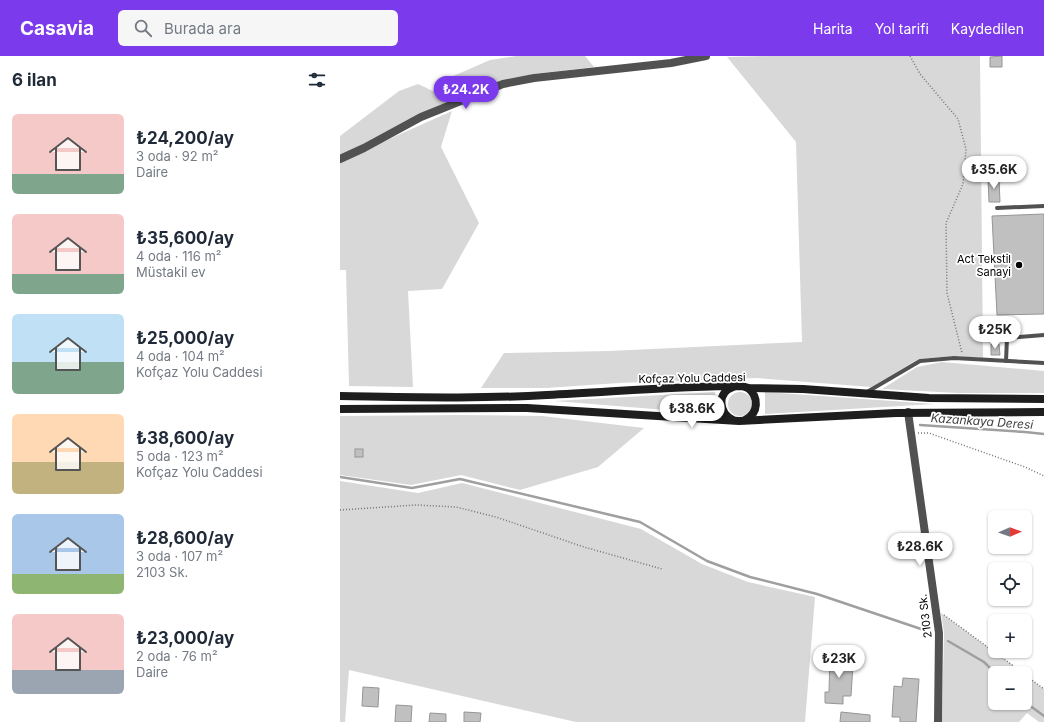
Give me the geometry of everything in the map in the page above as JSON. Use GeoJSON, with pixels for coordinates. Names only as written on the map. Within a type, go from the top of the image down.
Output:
{"type":"FeatureCollection","features":[{"type":"Feature","properties":{"kind":"main road"},"geometry":{"type":"LineString","coordinates":[[733,420],[724,414],[721,403],[725,392],[736,386]]}},
{"type":"Feature","properties":{"kind":"main road","name":"Kofçaz Yolu Caddesi"},"geometry":{"type":"LineString","coordinates":[[340,396],[420,397],[546,395],[615,390],[742,386],[748,388],[802,389],[956,399],[1044,399]]}},
{"type":"Feature","properties":{"kind":"main road"},"geometry":{"type":"LineString","coordinates":[[744,420],[753,414],[757,403],[756,397],[748,388]]}},
{"type":"Feature","properties":{"kind":"main road"},"geometry":{"type":"LineString","coordinates":[[340,409],[527,408],[723,421],[908,412],[1044,412]]}},
{"type":"Feature","properties":{"kind":"street"},"geometry":{"type":"LineString","coordinates":[[340,159],[364,148],[421,117],[503,84],[534,78],[671,63],[706,56]]}},
{"type":"Feature","properties":{"kind":"street","name":"2103 Sk."},"geometry":{"type":"LineString","coordinates":[[908,412],[939,633],[938,722]]}},
{"type":"Feature","properties":{"kind":"lane"},"geometry":{"type":"LineString","coordinates":[[997,208],[1044,206]]}},
{"type":"Feature","properties":{"kind":"lane"},"geometry":{"type":"LineString","coordinates":[[1006,361],[1007,338],[1044,335]]}},
{"type":"Feature","properties":{"kind":"lane"},"geometry":{"type":"LineString","coordinates":[[865,394],[920,361],[964,358],[1044,362]]}},
{"type":"Feature","properties":{"kind":"path"},"geometry":{"type":"LineString","coordinates":[[910,56],[920,74],[958,119],[966,149],[963,184],[946,223],[948,293],[964,358]]}},
{"type":"Feature","properties":{"kind":"path"},"geometry":{"type":"LineString","coordinates":[[911,433],[929,433],[1024,467],[1044,476]]}},
{"type":"Feature","properties":{"kind":"path"},"geometry":{"type":"LineString","coordinates":[[340,510],[416,505],[456,507],[496,516],[584,547],[662,569]]}},
{"type":"Feature","properties":{"kind":"path"},"geometry":{"type":"LineString","coordinates":[[936,610],[1013,666]]}},
{"type":"Feature","properties":{"kind":"path"},"geometry":{"type":"LineString","coordinates":[[1032,680],[1044,689]]}},
{"type":"Feature","properties":{"kind":"shaded area"},"geometry":{"type":"Polygon","coordinates":[[[517,56],[585,56],[594,67],[533,74],[501,82],[362,147],[340,155],[340,136],[399,91],[418,84],[433,91],[451,77],[490,60],[517,56]]]}},
{"type":"Feature","properties":{"kind":"shaded area"},"geometry":{"type":"Polygon","coordinates":[[[980,56],[983,358],[954,356],[919,359],[871,387],[757,378],[619,383],[546,388],[481,388],[504,353],[609,351],[802,342],[796,142],[727,57],[980,56]]]}},
{"type":"Feature","properties":{"kind":"shaded area"},"geometry":{"type":"Polygon","coordinates":[[[452,111],[441,147],[479,223],[442,289],[408,291],[413,387],[349,386],[346,270],[340,270],[340,161],[452,111]]]}},
{"type":"Feature","properties":{"kind":"shaded area"},"geometry":{"type":"Polygon","coordinates":[[[942,362],[1044,371],[1044,393],[958,393],[882,389],[917,367],[942,362]]]}},
{"type":"Feature","properties":{"kind":"shaded area"},"geometry":{"type":"Polygon","coordinates":[[[715,392],[716,414],[554,401],[715,392]]]}},
{"type":"Feature","properties":{"kind":"shaded area"},"geometry":{"type":"Polygon","coordinates":[[[740,392],[745,393],[751,399],[751,409],[745,415],[740,416],[735,415],[729,409],[728,404],[729,399],[735,393],[740,392]]]}},
{"type":"Feature","properties":{"kind":"shaded area"},"geometry":{"type":"Polygon","coordinates":[[[765,392],[935,404],[765,414],[765,392]]]}},
{"type":"Feature","properties":{"kind":"shaded area"},"geometry":{"type":"Polygon","coordinates":[[[340,416],[542,416],[644,428],[598,467],[520,490],[461,475],[411,485],[340,475],[340,416]]]}},
{"type":"Feature","properties":{"kind":"shaded area"},"geometry":{"type":"Polygon","coordinates":[[[340,481],[418,493],[462,483],[641,529],[702,564],[748,582],[815,597],[805,722],[576,722],[349,670],[345,722],[340,722],[340,481]]]}},
{"type":"Feature","properties":{"kind":"shaded area"},"geometry":{"type":"Polygon","coordinates":[[[941,613],[988,647],[988,658],[1002,658],[1013,666],[988,666],[988,710],[1032,710],[1032,680],[1044,689],[1044,722],[1039,722],[1027,713],[1019,722],[942,722],[944,632],[941,613]]]}},
{"type":"Feature","properties":{"kind":"building"},"geometry":{"type":"Polygon","coordinates":[[[1002,56],[1002,67],[990,67],[990,57],[1002,56]]]}},
{"type":"Feature","properties":{"kind":"building"},"geometry":{"type":"Polygon","coordinates":[[[1010,169],[1018,169],[1016,180],[1008,180],[1010,169]]]}},
{"type":"Feature","properties":{"kind":"building"},"geometry":{"type":"Polygon","coordinates":[[[988,179],[999,179],[1000,202],[989,202],[988,179]]]}},
{"type":"Feature","properties":{"kind":"building","name":"Act Tekstil Sanayi"},"geometry":{"type":"Polygon","coordinates":[[[1044,214],[1044,314],[997,315],[992,216],[1044,214]]]}},
{"type":"Feature","properties":{"kind":"building"},"geometry":{"type":"Polygon","coordinates":[[[991,344],[999,344],[1000,355],[991,355],[991,344]]]}},
{"type":"Feature","properties":{"kind":"building"},"geometry":{"type":"Polygon","coordinates":[[[355,449],[363,449],[363,457],[355,457],[355,449]]]}},
{"type":"Feature","properties":{"kind":"building"},"geometry":{"type":"Polygon","coordinates":[[[830,654],[847,654],[847,664],[853,664],[851,696],[843,696],[843,704],[825,703],[825,692],[829,692],[830,654]]]}},
{"type":"Feature","properties":{"kind":"building"},"geometry":{"type":"Polygon","coordinates":[[[903,678],[919,679],[916,722],[900,722],[900,717],[892,717],[894,686],[902,687],[903,678]]]}},
{"type":"Feature","properties":{"kind":"building"},"geometry":{"type":"Polygon","coordinates":[[[363,687],[379,688],[378,707],[362,706],[363,687]]]}},
{"type":"Feature","properties":{"kind":"building"},"geometry":{"type":"Polygon","coordinates":[[[396,705],[412,706],[411,722],[395,722],[396,705]]]}},
{"type":"Feature","properties":{"kind":"building"},"geometry":{"type":"Polygon","coordinates":[[[464,712],[481,713],[480,722],[464,722],[464,712]]]}},
{"type":"Feature","properties":{"kind":"building"},"geometry":{"type":"Polygon","coordinates":[[[841,712],[870,715],[870,722],[840,722],[841,712]]]}},
{"type":"Feature","properties":{"kind":"building"},"geometry":{"type":"Polygon","coordinates":[[[430,713],[446,714],[446,722],[429,722],[430,713]]]}},
{"type":"Feature","properties":{"kind":"waterway","name":"Kazankaya Deresi"},"geometry":{"type":"LineString","coordinates":[[920,425],[1044,434]]}},
{"type":"Feature","properties":{"kind":"waterway"},"geometry":{"type":"LineString","coordinates":[[340,477],[412,488],[460,479],[640,522],[707,561],[750,577],[817,594],[924,630]]}},
{"type":"Feature","properties":{"kind":"waterway"},"geometry":{"type":"LineString","coordinates":[[948,641],[984,662],[988,666]]}},
{"type":"Feature","properties":{"kind":"waterway"},"geometry":{"type":"LineString","coordinates":[[1032,707],[1044,716]]}},
{"type":"Feature","properties":{"kind":"place","name":"Act Tekstil Sanayi"},"geometry":{"type":"Point","coordinates":[1019,265]}}]}
